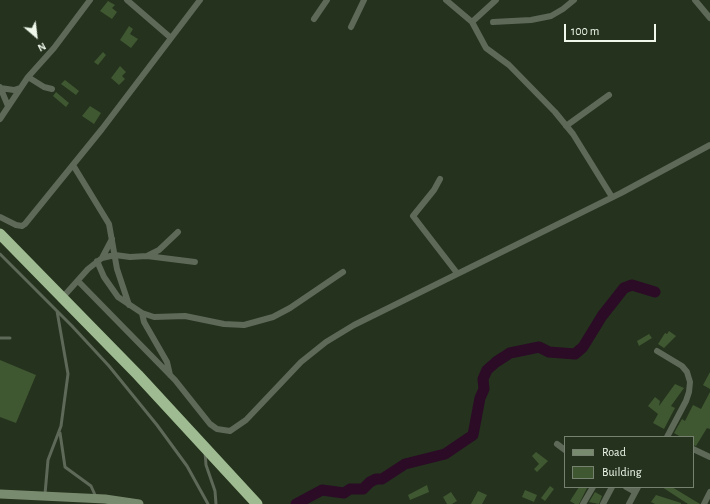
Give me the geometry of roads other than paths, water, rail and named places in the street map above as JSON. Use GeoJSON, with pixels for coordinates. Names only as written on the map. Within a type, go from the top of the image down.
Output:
{"type":"FeatureCollection","features":[{"type":"Feature","properties":{"kind":"highway"},"geometry":{"type":"LineString","coordinates":[[0,234],[63,297],[257,504]]}},
{"type":"Feature","properties":{"kind":"main road"},"geometry":{"type":"LineString","coordinates":[[0,494],[96,498],[139,504]]}},
{"type":"Feature","properties":{"kind":"street"},"geometry":{"type":"LineString","coordinates":[[0,119],[28,77],[54,48],[90,0]]}},
{"type":"Feature","properties":{"kind":"street"},"geometry":{"type":"LineString","coordinates":[[127,0],[171,38]]}},
{"type":"Feature","properties":{"kind":"street"},"geometry":{"type":"LineString","coordinates":[[0,217],[16,225],[22,226],[25,224],[73,165],[200,0]]}},
{"type":"Feature","properties":{"kind":"street"},"geometry":{"type":"LineString","coordinates":[[314,19],[327,0]]}},
{"type":"Feature","properties":{"kind":"street"},"geometry":{"type":"LineString","coordinates":[[351,27],[364,0]]}},
{"type":"Feature","properties":{"kind":"street"},"geometry":{"type":"LineString","coordinates":[[446,0],[452,2],[472,22],[486,48],[509,65],[566,126],[612,196]]}},
{"type":"Feature","properties":{"kind":"street"},"geometry":{"type":"LineString","coordinates":[[472,22],[496,0]]}},
{"type":"Feature","properties":{"kind":"street"},"geometry":{"type":"LineString","coordinates":[[494,22],[532,20],[551,16],[574,0]]}},
{"type":"Feature","properties":{"kind":"street"},"geometry":{"type":"LineString","coordinates":[[695,0],[710,18]]}},
{"type":"Feature","properties":{"kind":"street"},"geometry":{"type":"LineString","coordinates":[[28,77],[44,87],[52,89]]}},
{"type":"Feature","properties":{"kind":"street"},"geometry":{"type":"LineString","coordinates":[[0,88],[14,90],[20,88]]}},
{"type":"Feature","properties":{"kind":"street"},"geometry":{"type":"LineString","coordinates":[[0,88],[8,106]]}},
{"type":"Feature","properties":{"kind":"street"},"geometry":{"type":"LineString","coordinates":[[566,126],[609,95]]}},
{"type":"Feature","properties":{"kind":"street"},"geometry":{"type":"LineString","coordinates":[[78,281],[170,375],[210,424],[217,429],[230,431],[246,420],[301,362],[326,342],[354,325],[457,273],[481,263],[710,146]]}},
{"type":"Feature","properties":{"kind":"street"},"geometry":{"type":"LineString","coordinates":[[73,165],[106,216],[121,280],[130,307]]}},
{"type":"Feature","properties":{"kind":"street"},"geometry":{"type":"LineString","coordinates":[[440,179],[434,190],[413,216],[457,273]]}},
{"type":"Feature","properties":{"kind":"street"},"geometry":{"type":"LineString","coordinates":[[147,256],[159,250],[178,232]]}},
{"type":"Feature","properties":{"kind":"street"},"geometry":{"type":"LineString","coordinates":[[63,297],[100,260],[112,239]]}},
{"type":"Feature","properties":{"kind":"street"},"geometry":{"type":"LineString","coordinates":[[100,260],[115,255],[130,257],[147,256],[195,262]]}},
{"type":"Feature","properties":{"kind":"street"},"geometry":{"type":"LineString","coordinates":[[100,260],[104,277],[115,292],[130,307],[154,317],[185,316],[224,324],[253,324],[290,308],[342,272]]}},
{"type":"Feature","properties":{"kind":"street"},"geometry":{"type":"LineString","coordinates":[[142,313],[144,322],[167,362],[170,375]]}},
{"type":"Feature","properties":{"kind":"street"},"geometry":{"type":"LineString","coordinates":[[658,352],[682,366],[687,372],[690,382],[686,401],[668,436]]}},
{"type":"Feature","properties":{"kind":"street"},"geometry":{"type":"LineString","coordinates":[[557,444],[564,449]]}},
{"type":"Feature","properties":{"kind":"street"},"geometry":{"type":"LineString","coordinates":[[694,450],[710,458]]}},
{"type":"Feature","properties":{"kind":"street"},"geometry":{"type":"LineString","coordinates":[[583,504],[592,488]]}},
{"type":"Feature","properties":{"kind":"street"},"geometry":{"type":"LineString","coordinates":[[603,504],[611,488]]}},
{"type":"Feature","properties":{"kind":"street"},"geometry":{"type":"LineString","coordinates":[[629,504],[637,490]]}},
{"type":"Feature","properties":{"kind":"street"},"geometry":{"type":"LineString","coordinates":[[704,504],[710,492]]}},
{"type":"Feature","properties":{"kind":"lane"},"geometry":{"type":"LineString","coordinates":[[0,254],[91,345],[157,425],[187,466],[208,504]]}},
{"type":"Feature","properties":{"kind":"lane"},"geometry":{"type":"LineString","coordinates":[[45,496],[48,460],[60,432],[68,374],[57,310]]}},
{"type":"Feature","properties":{"kind":"lane"},"geometry":{"type":"LineString","coordinates":[[0,338],[10,338]]}},
{"type":"Feature","properties":{"kind":"lane"},"geometry":{"type":"LineString","coordinates":[[60,432],[65,467],[91,486],[96,498]]}},
{"type":"Feature","properties":{"kind":"lane"},"geometry":{"type":"LineString","coordinates":[[206,449],[206,465],[215,491],[216,504]]}},
{"type":"Feature","properties":{"kind":"waterway"},"geometry":{"type":"LineString","coordinates":[[296,504],[322,490],[344,493],[350,489],[363,489],[370,482],[376,479],[382,479],[405,464],[445,454],[473,435],[480,398],[484,389],[483,379],[487,370],[496,362],[510,353],[539,347],[549,352],[575,354],[583,347],[602,316],[624,288],[632,285],[655,292]]}}]}
